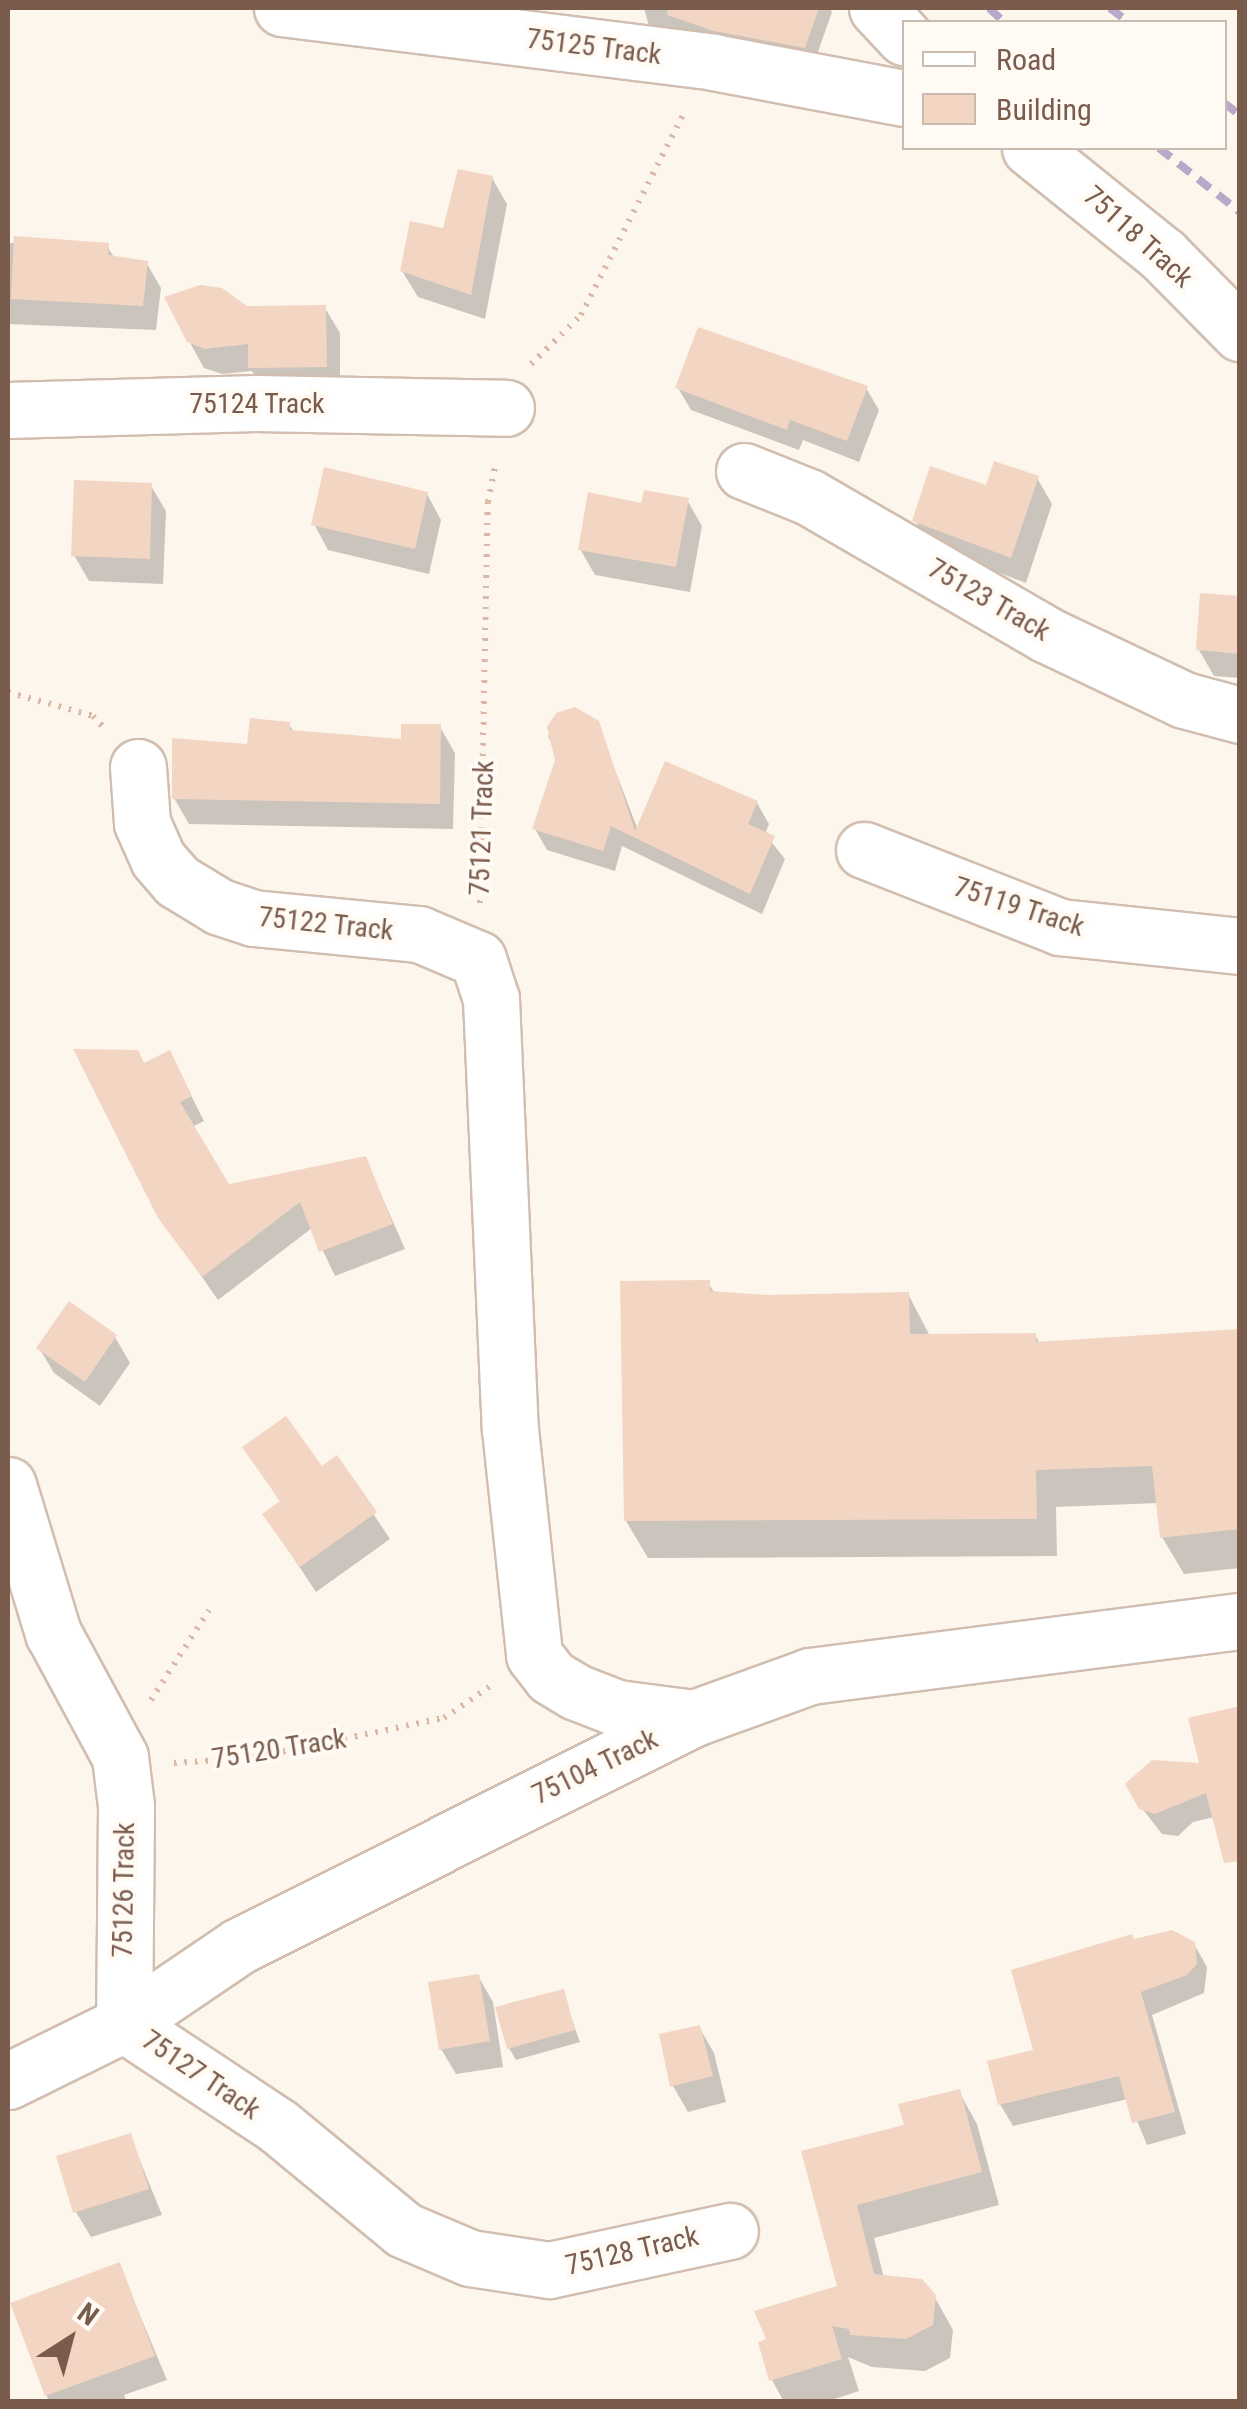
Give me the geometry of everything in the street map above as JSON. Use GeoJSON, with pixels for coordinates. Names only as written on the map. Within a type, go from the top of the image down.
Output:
{"type":"FeatureCollection","features":[{"type":"Feature","properties":{"kind":"street","name":"75125 Track"},"geometry":{"type":"LineString","coordinates":[[282,8],[714,62],[902,98]]}},
{"type":"Feature","properties":{"kind":"street"},"geometry":{"type":"LineString","coordinates":[[877,8],[902,36]]}},
{"type":"Feature","properties":{"kind":"street","name":"75118 Track"},"geometry":{"type":"LineString","coordinates":[[1032,150],[1163,255],[1240,333]]}},
{"type":"Feature","properties":{"kind":"street","name":"75124 Track"},"geometry":{"type":"LineString","coordinates":[[8,410],[256,402],[506,408]]}},
{"type":"Feature","properties":{"kind":"street","name":"75123 Track"},"geometry":{"type":"LineString","coordinates":[[744,471],[809,497],[1047,635],[1184,700],[1240,715]]}},
{"type":"Feature","properties":{"kind":"street","name":"75122 Track"},"geometry":{"type":"LineString","coordinates":[[138,767],[142,823],[158,859],[178,881],[220,908],[254,918],[419,934],[478,959],[491,999]]}},
{"type":"Feature","properties":{"kind":"street","name":"75119 Track"},"geometry":{"type":"LineString","coordinates":[[864,850],[1060,927],[1240,946]]}},
{"type":"Feature","properties":{"kind":"street"},"geometry":{"type":"LineString","coordinates":[[491,999],[510,1429],[534,1655],[551,1678],[616,1708],[694,1718]]}},
{"type":"Feature","properties":{"kind":"street"},"geometry":{"type":"LineString","coordinates":[[8,1485],[53,1633],[128,1758]]}},
{"type":"Feature","properties":{"kind":"street","name":"75104 Track"},"geometry":{"type":"LineString","coordinates":[[8,2081],[124,2024],[238,1946],[694,1718],[810,1676],[1240,1622]]}},
{"type":"Feature","properties":{"kind":"street","name":"75126 Track"},"geometry":{"type":"LineString","coordinates":[[124,2024],[128,1758]]}},
{"type":"Feature","properties":{"kind":"street","name":"75127 Track"},"geometry":{"type":"LineString","coordinates":[[124,2024],[278,2126]]}},
{"type":"Feature","properties":{"kind":"street","name":"75128 Track"},"geometry":{"type":"LineString","coordinates":[[278,2126],[404,2230],[470,2258],[549,2270],[730,2231]]}},
{"type":"Feature","properties":{"kind":"path","name":"75121 Track"},"geometry":{"type":"LineString","coordinates":[[491,999],[479,920],[488,502],[512,382],[581,315],[636,196],[714,62]]}},
{"type":"Feature","properties":{"kind":"path"},"geometry":{"type":"LineString","coordinates":[[8,692],[94,716],[138,767]]}},
{"type":"Feature","properties":{"kind":"path"},"geometry":{"type":"LineString","coordinates":[[128,1758],[146,1709],[209,1610]]}},
{"type":"Feature","properties":{"kind":"path","name":"75120 Track"},"geometry":{"type":"LineString","coordinates":[[128,1758],[170,1764],[252,1758],[444,1718],[534,1655]]}},
{"type":"Feature","properties":{"kind":"building"},"geometry":{"type":"Polygon","coordinates":[[[668,8],[819,8],[805,48],[714,31],[667,15],[668,8]]]}},
{"type":"Feature","properties":{"kind":"building"},"geometry":{"type":"Polygon","coordinates":[[[458,169],[493,176],[471,295],[400,271],[410,221],[443,228],[458,169]]]}},
{"type":"Feature","properties":{"kind":"building"},"geometry":{"type":"Polygon","coordinates":[[[14,236],[109,243],[108,255],[148,261],[143,306],[11,299],[14,236]]]}},
{"type":"Feature","properties":{"kind":"building"},"geometry":{"type":"Polygon","coordinates":[[[200,285],[222,288],[247,306],[326,305],[327,367],[248,368],[248,344],[205,349],[187,342],[164,297],[200,285]]]}},
{"type":"Feature","properties":{"kind":"building"},"geometry":{"type":"Polygon","coordinates":[[[698,327],[868,386],[847,441],[790,420],[787,430],[675,388],[698,327]]]}},
{"type":"Feature","properties":{"kind":"building"},"geometry":{"type":"Polygon","coordinates":[[[994,461],[1039,476],[1011,558],[912,521],[930,466],[986,485],[994,461]]]}},
{"type":"Feature","properties":{"kind":"building"},"geometry":{"type":"Polygon","coordinates":[[[324,467],[428,492],[415,549],[311,525],[324,467]]]}},
{"type":"Feature","properties":{"kind":"building"},"geometry":{"type":"Polygon","coordinates":[[[74,480],[152,483],[150,559],[71,556],[74,480]]]}},
{"type":"Feature","properties":{"kind":"building"},"geometry":{"type":"Polygon","coordinates":[[[644,490],[689,498],[676,567],[578,550],[588,492],[641,503],[644,490]]]}},
{"type":"Feature","properties":{"kind":"building"},"geometry":{"type":"Polygon","coordinates":[[[1200,593],[1240,596],[1240,654],[1196,650],[1200,593]]]}},
{"type":"Feature","properties":{"kind":"building"},"geometry":{"type":"Polygon","coordinates":[[[575,707],[599,721],[635,831],[665,761],[758,801],[748,824],[775,836],[750,894],[611,826],[603,851],[532,829],[555,760],[547,727],[556,713],[575,707]]]}},
{"type":"Feature","properties":{"kind":"building"},"geometry":{"type":"Polygon","coordinates":[[[250,718],[290,722],[290,730],[401,739],[401,724],[441,724],[440,804],[172,799],[172,738],[247,744],[250,718]]]}},
{"type":"Feature","properties":{"kind":"building"},"geometry":{"type":"Polygon","coordinates":[[[73,1049],[138,1050],[144,1063],[170,1050],[192,1096],[180,1102],[229,1184],[366,1156],[393,1224],[319,1252],[300,1202],[202,1277],[158,1218],[73,1049]]]}},
{"type":"Feature","properties":{"kind":"building"},"geometry":{"type":"Polygon","coordinates":[[[710,1280],[710,1291],[767,1295],[909,1292],[910,1334],[1036,1333],[1036,1342],[1240,1329],[1240,1529],[1160,1538],[1152,1466],[1036,1470],[1037,1519],[624,1521],[620,1281],[710,1280]]]}},
{"type":"Feature","properties":{"kind":"building"},"geometry":{"type":"Polygon","coordinates":[[[69,1301],[117,1335],[85,1382],[36,1348],[69,1301]]]}},
{"type":"Feature","properties":{"kind":"building"},"geometry":{"type":"Polygon","coordinates":[[[286,1416],[322,1466],[337,1455],[377,1512],[300,1567],[262,1514],[280,1501],[242,1447],[286,1416]]]}},
{"type":"Feature","properties":{"kind":"building"},"geometry":{"type":"Polygon","coordinates":[[[1240,1706],[1240,1861],[1224,1863],[1206,1793],[1155,1814],[1139,1809],[1125,1784],[1152,1760],[1199,1763],[1188,1718],[1240,1706]]]}},
{"type":"Feature","properties":{"kind":"building"},"geometry":{"type":"Polygon","coordinates":[[[1172,1930],[1195,1942],[1197,1964],[1187,1975],[1141,1992],[1175,2112],[1132,2123],[1119,2076],[998,2105],[987,2061],[1033,2050],[1011,1970],[1132,1934],[1134,1939],[1172,1930]]]}},
{"type":"Feature","properties":{"kind":"building"},"geometry":{"type":"Polygon","coordinates":[[[479,1974],[490,2041],[439,2050],[428,1982],[479,1974]]]}},
{"type":"Feature","properties":{"kind":"building"},"geometry":{"type":"Polygon","coordinates":[[[564,1989],[575,2030],[507,2049],[495,2007],[564,1989]]]}},
{"type":"Feature","properties":{"kind":"building"},"geometry":{"type":"Polygon","coordinates":[[[700,2025],[713,2076],[670,2087],[659,2034],[700,2025]]]}},
{"type":"Feature","properties":{"kind":"building"},"geometry":{"type":"Polygon","coordinates":[[[960,2089],[982,2172],[857,2205],[874,2274],[922,2279],[936,2295],[933,2325],[906,2339],[850,2335],[849,2329],[832,2326],[842,2359],[769,2381],[758,2342],[766,2339],[754,2311],[837,2286],[801,2151],[904,2125],[898,2104],[960,2089]]]}},
{"type":"Feature","properties":{"kind":"building"},"geometry":{"type":"Polygon","coordinates":[[[131,2133],[149,2189],[73,2213],[56,2156],[131,2133]]]}},
{"type":"Feature","properties":{"kind":"building"},"geometry":{"type":"Polygon","coordinates":[[[120,2262],[155,2356],[45,2396],[10,2303],[120,2262]]]}},
{"type":"Feature","properties":{"kind":"railway"},"geometry":{"type":"LineString","coordinates":[[989,8],[1002,20]]}},
{"type":"Feature","properties":{"kind":"railway"},"geometry":{"type":"LineString","coordinates":[[1110,8],[1125,20]]}},
{"type":"Feature","properties":{"kind":"railway"},"geometry":{"type":"LineString","coordinates":[[1227,105],[1240,115]]}},
{"type":"Feature","properties":{"kind":"railway"},"geometry":{"type":"LineString","coordinates":[[1162,150],[1240,212]]}}]}
